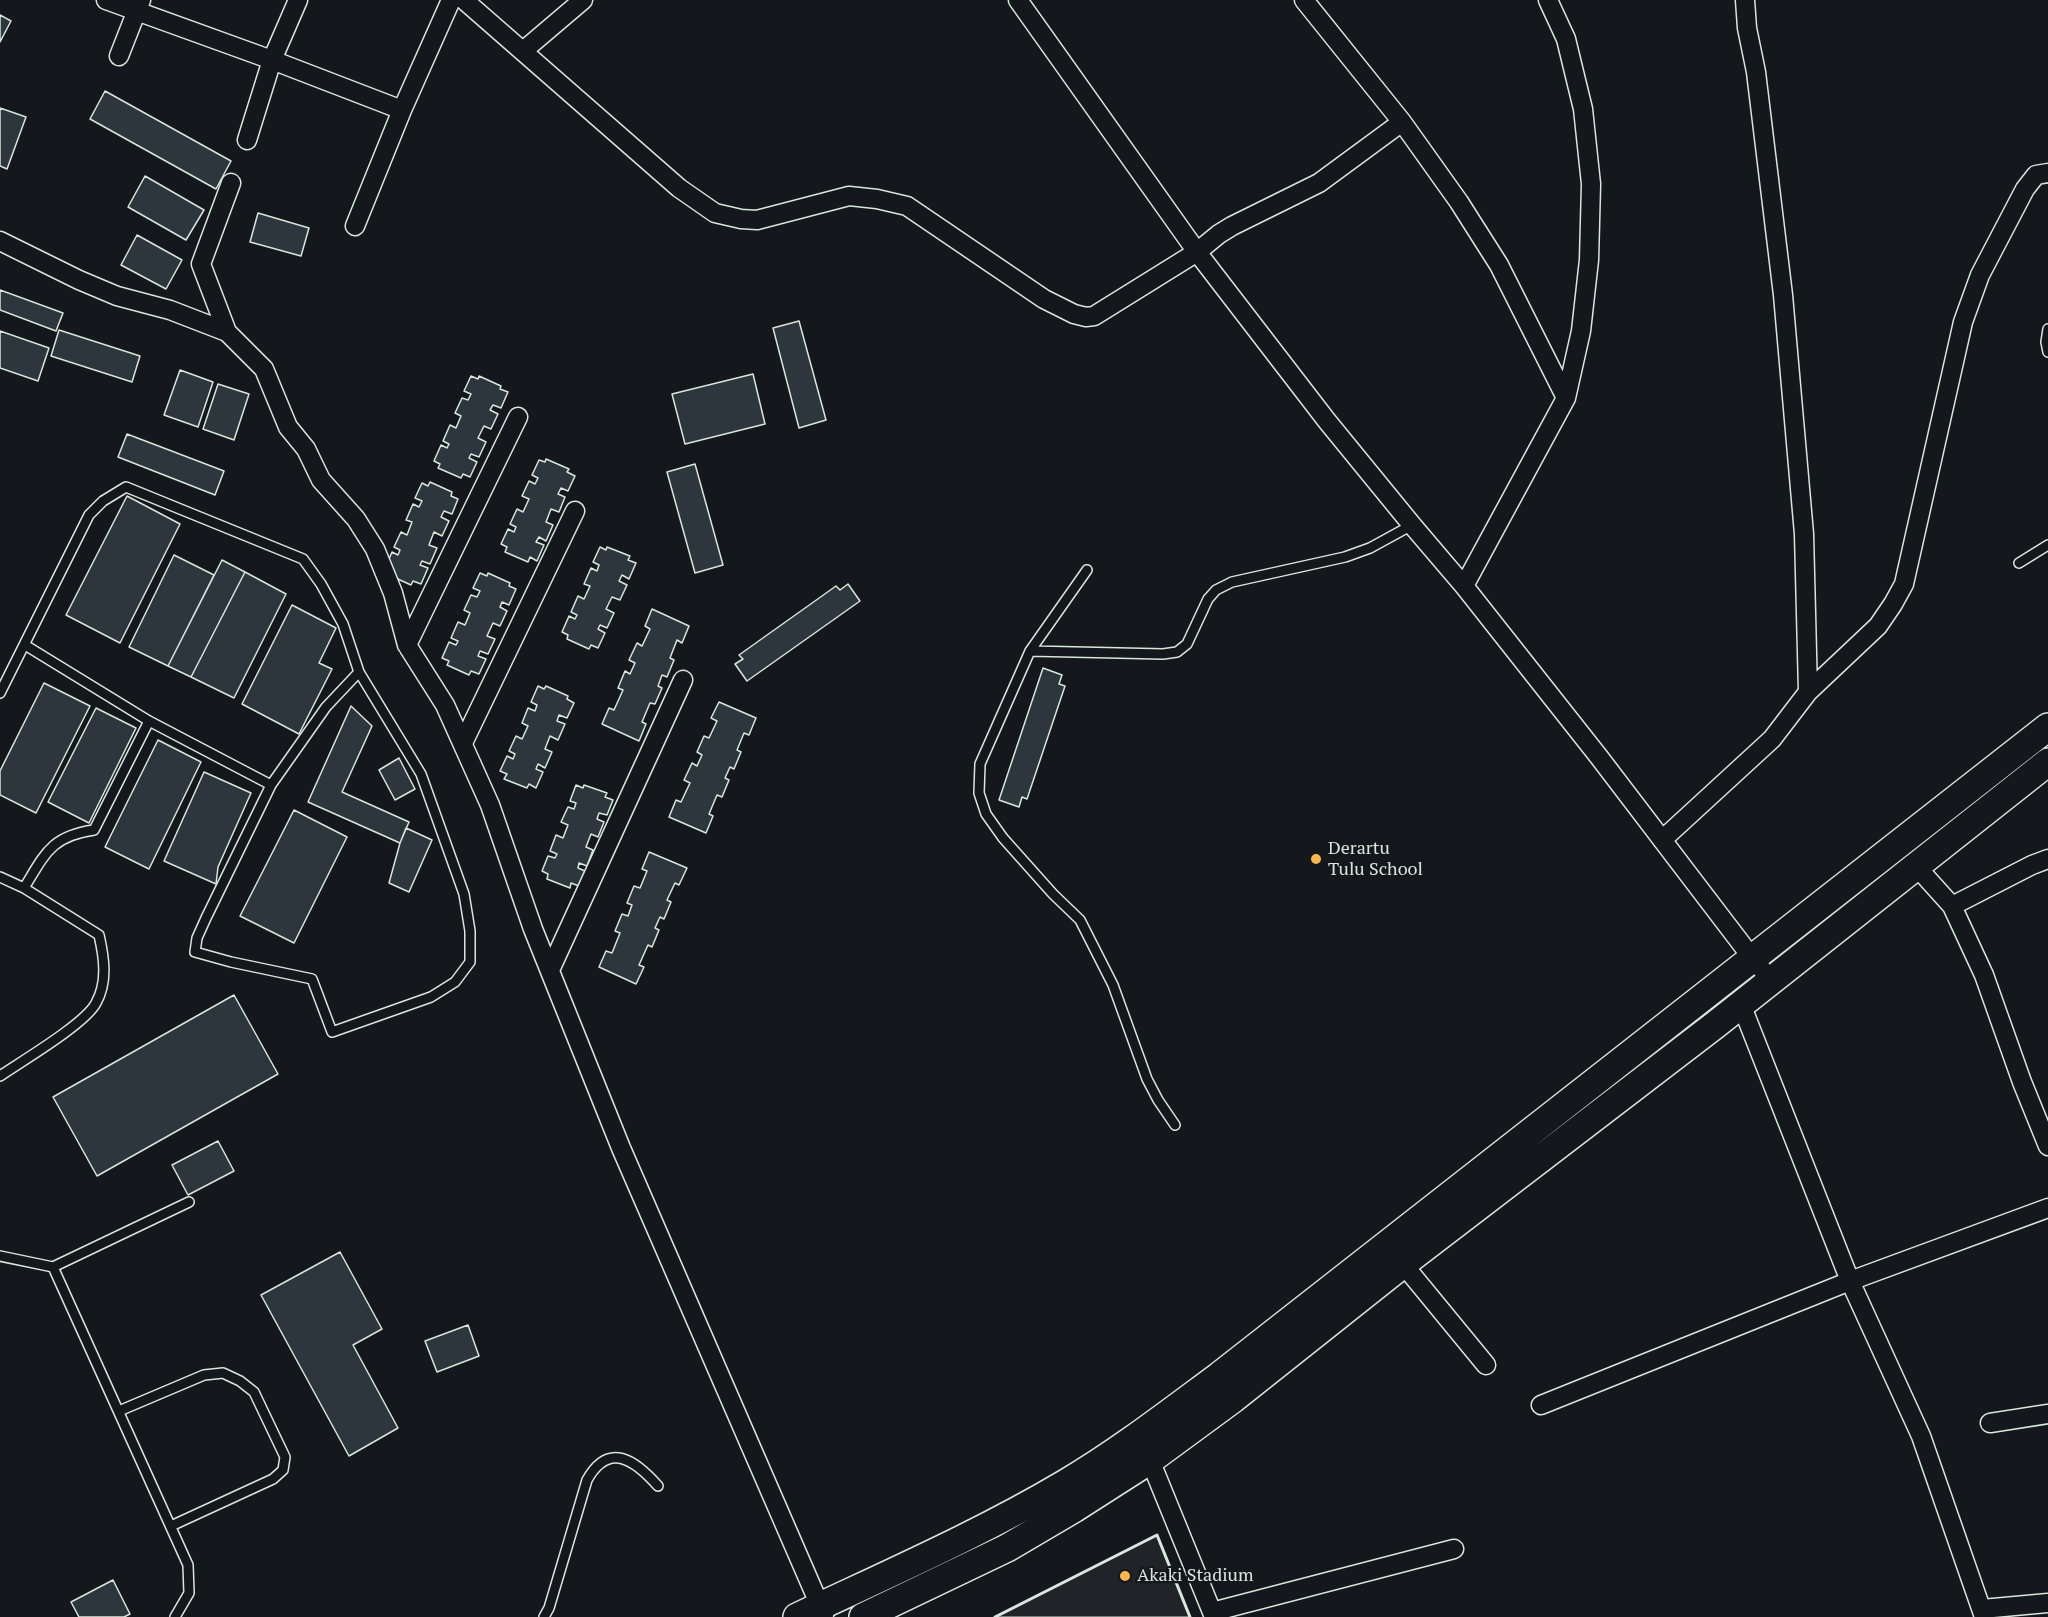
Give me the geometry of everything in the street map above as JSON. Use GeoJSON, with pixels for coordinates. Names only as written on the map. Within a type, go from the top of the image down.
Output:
{"type":"FeatureCollection","features":[{"type":"Feature","properties":{"kind":"main road"},"geometry":{"type":"LineString","coordinates":[[814,1613],[993,1524],[1067,1482],[1139,1436],[1229,1369],[2048,727]]}},
{"type":"Feature","properties":{"kind":"main road"},"geometry":{"type":"LineString","coordinates":[[863,1617],[1007,1548],[1150,1460],[1233,1399],[1402,1263],[1741,1004],[2048,762]]}},
{"type":"Feature","properties":{"kind":"street"},"geometry":{"type":"LineString","coordinates":[[106,0],[139,5],[402,110]]}},
{"type":"Feature","properties":{"kind":"street"},"geometry":{"type":"LineString","coordinates":[[247,140],[272,60],[298,0]]}},
{"type":"Feature","properties":{"kind":"street"},"geometry":{"type":"LineString","coordinates":[[355,226],[402,110],[451,0]]}},
{"type":"Feature","properties":{"kind":"street"},"geometry":{"type":"LineString","coordinates":[[464,0],[679,188],[716,213],[757,220],[849,196],[877,199],[907,206],[1044,298],[1074,314],[1086,317],[1094,316],[1197,252],[1232,226],[1319,183],[1402,122]]}},
{"type":"Feature","properties":{"kind":"street"},"geometry":{"type":"LineString","coordinates":[[523,51],[584,0]]}},
{"type":"Feature","properties":{"kind":"street"},"geometry":{"type":"LineString","coordinates":[[1018,0],[1197,252],[1327,422],[1464,586],[1771,980]]}},
{"type":"Feature","properties":{"kind":"street"},"geometry":{"type":"LineString","coordinates":[[1304,0],[1402,122],[1459,202],[1499,265],[1566,398]]}},
{"type":"Feature","properties":{"kind":"street"},"geometry":{"type":"LineString","coordinates":[[1464,586],[1566,398],[1581,331],[1589,260],[1591,184],[1583,109],[1566,39],[1548,0]]}},
{"type":"Feature","properties":{"kind":"street"},"geometry":{"type":"LineString","coordinates":[[1745,0],[1783,295],[1804,534],[1808,693]]}},
{"type":"Feature","properties":{"kind":"street"},"geometry":{"type":"LineString","coordinates":[[119,56],[139,5]]}},
{"type":"Feature","properties":{"kind":"street"},"geometry":{"type":"LineString","coordinates":[[1662,840],[1772,739],[1808,693],[1878,626],[1893,604],[1904,584],[1963,322],[1980,275],[2025,189],[2036,175],[2048,172]]}},
{"type":"Feature","properties":{"kind":"street"},"geometry":{"type":"LineString","coordinates":[[227,332],[201,264],[231,183]]}},
{"type":"Feature","properties":{"kind":"street"},"geometry":{"type":"LineString","coordinates":[[0,240],[79,280],[117,296],[170,310],[227,332],[264,369],[288,427],[306,449],[321,480],[356,519],[375,549],[393,593],[407,645],[445,705],[490,805],[550,970],[621,1148],[814,1613]]}},
{"type":"Feature","properties":{"kind":"street"},"geometry":{"type":"LineString","coordinates":[[407,645],[518,417]]}},
{"type":"Feature","properties":{"kind":"street"},"geometry":{"type":"LineString","coordinates":[[463,743],[575,511]]}},
{"type":"Feature","properties":{"kind":"street"},"geometry":{"type":"LineString","coordinates":[[550,970],[682,680]]}},
{"type":"Feature","properties":{"kind":"street"},"geometry":{"type":"LineString","coordinates":[[1952,906],[2048,859]]}},
{"type":"Feature","properties":{"kind":"street"},"geometry":{"type":"LineString","coordinates":[[1916,865],[1952,906],[1984,975],[2022,1082],[2048,1146]]}},
{"type":"Feature","properties":{"kind":"street"},"geometry":{"type":"LineString","coordinates":[[1741,1004],[1850,1281],[1921,1436],[1983,1613],[2048,1604]]}},
{"type":"Feature","properties":{"kind":"street"},"geometry":{"type":"LineString","coordinates":[[1541,1406],[1850,1281],[2048,1208]]}},
{"type":"Feature","properties":{"kind":"street"},"geometry":{"type":"LineString","coordinates":[[1402,1263],[1486,1365]]}},
{"type":"Feature","properties":{"kind":"street"},"geometry":{"type":"LineString","coordinates":[[1990,1423],[2048,1414]]}},
{"type":"Feature","properties":{"kind":"street"},"geometry":{"type":"LineString","coordinates":[[1150,1460],[1213,1615],[1454,1549]]}},
{"type":"Feature","properties":{"kind":"lane"},"geometry":{"type":"LineString","coordinates":[[2048,328],[2046,342],[2048,352]]}},
{"type":"Feature","properties":{"kind":"lane"},"geometry":{"type":"LineString","coordinates":[[0,693],[89,515],[103,501],[126,487],[303,559],[321,584],[343,624],[359,672],[421,774],[464,894],[470,931],[470,962],[455,982],[431,997],[332,1032],[312,980],[195,952],[197,938],[206,918],[271,785],[326,707],[359,672]]}},
{"type":"Feature","properties":{"kind":"lane"},"geometry":{"type":"LineString","coordinates":[[1030,651],[1163,654],[1177,652],[1187,644],[1208,599],[1216,590],[1232,582],[1353,554],[1370,548],[1412,525]]}},
{"type":"Feature","properties":{"kind":"lane"},"geometry":{"type":"LineString","coordinates":[[2019,562],[2048,545]]}},
{"type":"Feature","properties":{"kind":"lane"},"geometry":{"type":"LineString","coordinates":[[1087,570],[1030,651],[980,764],[979,793],[986,814],[1003,838],[1053,894],[1080,920],[1113,985],[1147,1079],[1158,1100],[1176,1125]]}},
{"type":"Feature","properties":{"kind":"lane"},"geometry":{"type":"LineString","coordinates":[[25,645],[149,721],[271,785]]}},
{"type":"Feature","properties":{"kind":"lane"},"geometry":{"type":"LineString","coordinates":[[24,888],[47,850],[72,833],[94,830],[149,721]]}},
{"type":"Feature","properties":{"kind":"lane"},"geometry":{"type":"LineString","coordinates":[[0,877],[24,888],[99,935],[104,957],[104,979],[96,1004],[80,1021],[0,1076]]}},
{"type":"Feature","properties":{"kind":"lane"},"geometry":{"type":"LineString","coordinates":[[0,1256],[53,1267],[189,1202]]}},
{"type":"Feature","properties":{"kind":"lane"},"geometry":{"type":"LineString","coordinates":[[53,1267],[188,1564],[189,1593],[176,1617]]}},
{"type":"Feature","properties":{"kind":"lane"},"geometry":{"type":"LineString","coordinates":[[118,1412],[204,1375],[223,1373],[240,1380],[254,1392],[285,1457],[283,1470],[273,1479],[171,1526]]}},
{"type":"Feature","properties":{"kind":"lane"},"geometry":{"type":"LineString","coordinates":[[544,1617],[549,1608],[586,1480],[595,1465],[611,1458],[628,1460],[644,1469],[658,1486]]}},
{"type":"Feature","properties":{"kind":"shaded area","name":"Akaki Stadium"},"geometry":{"type":"Polygon","coordinates":[[[1157,1535],[1190,1617],[995,1617],[1157,1535]]]}},
{"type":"Feature","properties":{"kind":"building"},"geometry":{"type":"Polygon","coordinates":[[[0,15],[11,21],[0,42],[0,15]]]}},
{"type":"Feature","properties":{"kind":"building"},"geometry":{"type":"Polygon","coordinates":[[[105,91],[231,161],[216,189],[90,119],[105,91]]]}},
{"type":"Feature","properties":{"kind":"building"},"geometry":{"type":"Polygon","coordinates":[[[0,108],[26,117],[7,169],[0,166],[0,108]]]}},
{"type":"Feature","properties":{"kind":"building"},"geometry":{"type":"Polygon","coordinates":[[[145,176],[204,210],[186,240],[128,207],[145,176]]]}},
{"type":"Feature","properties":{"kind":"building"},"geometry":{"type":"Polygon","coordinates":[[[258,213],[309,228],[301,256],[250,242],[258,213]]]}},
{"type":"Feature","properties":{"kind":"building"},"geometry":{"type":"Polygon","coordinates":[[[137,235],[182,260],[166,289],[121,265],[137,235]]]}},
{"type":"Feature","properties":{"kind":"building"},"geometry":{"type":"Polygon","coordinates":[[[0,290],[63,313],[56,331],[0,310],[0,290]]]}},
{"type":"Feature","properties":{"kind":"building"},"geometry":{"type":"Polygon","coordinates":[[[799,321],[826,420],[799,428],[773,328],[799,321]]]}},
{"type":"Feature","properties":{"kind":"building"},"geometry":{"type":"Polygon","coordinates":[[[59,330],[140,356],[132,382],[51,356],[59,330]]]}},
{"type":"Feature","properties":{"kind":"building"},"geometry":{"type":"Polygon","coordinates":[[[0,331],[49,348],[38,381],[0,368],[0,331]]]}},
{"type":"Feature","properties":{"kind":"building"},"geometry":{"type":"Polygon","coordinates":[[[180,370],[213,382],[198,427],[164,415],[180,370]]]}},
{"type":"Feature","properties":{"kind":"building"},"geometry":{"type":"Polygon","coordinates":[[[753,374],[765,424],[685,444],[672,394],[753,374]]]}},
{"type":"Feature","properties":{"kind":"building"},"geometry":{"type":"Polygon","coordinates":[[[471,376],[478,379],[479,376],[501,386],[500,389],[508,392],[501,408],[493,405],[490,410],[498,414],[491,429],[484,426],[478,438],[486,442],[479,457],[471,454],[469,458],[477,462],[470,477],[463,474],[461,478],[438,468],[440,464],[434,461],[441,445],[447,448],[449,444],[443,441],[450,425],[456,428],[461,416],[455,413],[462,398],[468,400],[471,394],[464,391],[471,376]]]}},
{"type":"Feature","properties":{"kind":"building"},"geometry":{"type":"Polygon","coordinates":[[[218,384],[249,394],[234,440],[203,429],[218,384]]]}},
{"type":"Feature","properties":{"kind":"building"},"geometry":{"type":"Polygon","coordinates":[[[127,434],[224,471],[215,495],[118,457],[127,434]]]}},
{"type":"Feature","properties":{"kind":"building"},"geometry":{"type":"Polygon","coordinates":[[[546,459],[569,469],[567,472],[575,476],[568,491],[561,488],[558,494],[565,497],[559,512],[551,509],[546,522],[553,525],[546,541],[539,537],[536,542],[544,545],[537,561],[530,557],[528,562],[505,552],[507,547],[501,544],[508,529],[514,532],[516,527],[510,524],[517,509],[523,512],[529,499],[522,496],[529,481],[535,484],[538,478],[532,475],[539,460],[545,462],[546,459]]]}},
{"type":"Feature","properties":{"kind":"building"},"geometry":{"type":"Polygon","coordinates":[[[695,464],[723,565],[695,573],[667,472],[695,464]]]}},
{"type":"Feature","properties":{"kind":"building"},"geometry":{"type":"Polygon","coordinates":[[[430,482],[452,492],[451,496],[458,499],[452,514],[444,511],[441,517],[449,521],[442,536],[434,532],[429,545],[437,548],[430,564],[422,561],[420,565],[428,568],[421,584],[413,581],[411,585],[389,575],[385,568],[392,552],[398,555],[400,550],[394,547],[401,532],[407,535],[412,522],[406,520],[413,504],[419,507],[422,501],[415,498],[422,483],[428,486],[430,482]]]}},
{"type":"Feature","properties":{"kind":"building"},"geometry":{"type":"Polygon","coordinates":[[[127,496],[180,524],[120,643],[66,615],[127,496]]]}},
{"type":"Feature","properties":{"kind":"building"},"geometry":{"type":"Polygon","coordinates":[[[600,547],[606,550],[607,547],[630,556],[628,560],[636,563],[629,579],[622,575],[619,581],[627,585],[620,600],[612,597],[606,609],[614,613],[607,628],[600,625],[598,629],[605,633],[598,648],[591,645],[589,649],[567,639],[568,635],[562,632],[569,616],[575,619],[577,615],[571,612],[578,596],[584,599],[590,586],[584,584],[591,568],[597,571],[599,565],[593,562],[600,547]]]}},
{"type":"Feature","properties":{"kind":"building"},"geometry":{"type":"Polygon","coordinates":[[[174,555],[214,575],[168,666],[129,647],[174,555]]]}},
{"type":"Feature","properties":{"kind":"building"},"geometry":{"type":"Polygon","coordinates":[[[222,560],[245,572],[191,677],[168,666],[222,560]]]}},
{"type":"Feature","properties":{"kind":"building"},"geometry":{"type":"Polygon","coordinates":[[[245,572],[286,594],[234,698],[191,677],[245,572]]]}},
{"type":"Feature","properties":{"kind":"building"},"geometry":{"type":"Polygon","coordinates":[[[480,573],[487,576],[488,573],[510,583],[509,586],[516,589],[509,605],[502,602],[500,607],[507,611],[500,626],[493,623],[487,636],[495,639],[488,654],[480,651],[478,656],[486,659],[479,674],[471,671],[469,675],[447,665],[449,661],[442,658],[449,642],[456,645],[458,641],[451,638],[458,622],[465,625],[470,613],[464,610],[471,595],[477,597],[480,591],[473,588],[480,573]]]}},
{"type":"Feature","properties":{"kind":"building"},"geometry":{"type":"Polygon","coordinates":[[[848,584],[860,601],[747,681],[735,664],[743,659],[739,655],[836,586],[840,590],[848,584]]]}},
{"type":"Feature","properties":{"kind":"building"},"geometry":{"type":"Polygon","coordinates":[[[292,605],[336,628],[319,663],[332,669],[299,734],[242,704],[292,605]]]}},
{"type":"Feature","properties":{"kind":"building"},"geometry":{"type":"Polygon","coordinates":[[[652,609],[689,626],[682,643],[677,640],[670,658],[674,660],[667,677],[662,675],[658,686],[662,688],[655,704],[650,703],[642,722],[646,724],[639,741],[602,724],[609,708],[614,710],[623,690],[618,688],[625,671],[630,674],[635,663],[629,660],[637,643],[642,646],[650,629],[645,626],[652,609]]]}},
{"type":"Feature","properties":{"kind":"building"},"geometry":{"type":"Polygon","coordinates":[[[1043,668],[1062,675],[1059,684],[1065,686],[1027,799],[1022,797],[1019,807],[999,800],[1043,668]]]}},
{"type":"Feature","properties":{"kind":"building"},"geometry":{"type":"Polygon","coordinates":[[[44,683],[90,706],[36,813],[0,795],[0,771],[44,683]]]}},
{"type":"Feature","properties":{"kind":"building"},"geometry":{"type":"Polygon","coordinates":[[[538,686],[544,689],[546,686],[568,696],[567,699],[574,703],[567,718],[559,715],[557,721],[565,724],[558,740],[550,736],[545,749],[552,752],[545,768],[538,764],[536,769],[543,772],[536,788],[529,784],[527,788],[504,779],[507,774],[500,771],[507,756],[513,759],[515,754],[509,751],[516,736],[522,739],[528,726],[522,723],[528,708],[535,711],[537,705],[531,702],[538,686]]]}},
{"type":"Feature","properties":{"kind":"building"},"geometry":{"type":"Polygon","coordinates":[[[719,702],[756,718],[749,735],[744,733],[737,750],[741,752],[734,769],[730,767],[725,778],[729,780],[722,797],[717,795],[709,814],[713,816],[706,833],[669,817],[676,800],[681,802],[690,783],[684,780],[692,763],[697,766],[702,755],[697,752],[704,736],[709,738],[717,721],[711,718],[719,702]]]}},
{"type":"Feature","properties":{"kind":"building"},"geometry":{"type":"Polygon","coordinates":[[[351,706],[372,726],[342,792],[409,822],[400,843],[308,802],[351,706]]]}},
{"type":"Feature","properties":{"kind":"building"},"geometry":{"type":"Polygon","coordinates":[[[96,708],[136,728],[89,823],[48,802],[96,708]]]}},
{"type":"Feature","properties":{"kind":"building"},"geometry":{"type":"Polygon","coordinates":[[[158,740],[201,762],[149,869],[105,847],[158,740]]]}},
{"type":"Feature","properties":{"kind":"building"},"geometry":{"type":"Polygon","coordinates":[[[399,758],[415,789],[395,800],[379,770],[399,758]]]}},
{"type":"Feature","properties":{"kind":"building"},"geometry":{"type":"Polygon","coordinates":[[[204,772],[251,793],[218,867],[216,884],[164,861],[204,772]]]}},
{"type":"Feature","properties":{"kind":"building"},"geometry":{"type":"Polygon","coordinates":[[[576,785],[583,788],[584,785],[607,793],[605,797],[613,800],[607,815],[599,813],[597,819],[604,822],[598,837],[591,834],[586,847],[593,850],[587,866],[579,863],[578,868],[585,871],[579,886],[571,883],[570,888],[547,879],[548,874],[542,871],[548,856],[555,858],[557,854],[550,851],[556,835],[563,838],[568,825],[561,822],[568,807],[574,809],[576,803],[570,801],[576,785]]]}},
{"type":"Feature","properties":{"kind":"building"},"geometry":{"type":"Polygon","coordinates":[[[294,810],[347,837],[294,943],[240,916],[294,810]]]}},
{"type":"Feature","properties":{"kind":"building"},"geometry":{"type":"Polygon","coordinates":[[[406,828],[432,840],[409,892],[389,883],[406,828]]]}},
{"type":"Feature","properties":{"kind":"building"},"geometry":{"type":"Polygon","coordinates":[[[649,852],[687,868],[679,885],[675,883],[667,900],[671,902],[664,919],[660,917],[655,928],[659,930],[652,947],[648,945],[639,965],[644,967],[636,984],[599,967],[606,951],[612,953],[620,933],[615,931],[622,914],[628,916],[632,905],[627,903],[634,886],[640,888],[647,871],[642,869],[649,852]]]}},
{"type":"Feature","properties":{"kind":"building"},"geometry":{"type":"Polygon","coordinates":[[[234,995],[278,1074],[97,1176],[53,1097],[234,995]]]}},
{"type":"Feature","properties":{"kind":"building"},"geometry":{"type":"Polygon","coordinates":[[[218,1141],[234,1171],[188,1195],[172,1165],[218,1141]]]}},
{"type":"Feature","properties":{"kind":"building"},"geometry":{"type":"Polygon","coordinates":[[[340,1252],[382,1329],[353,1345],[398,1428],[349,1456],[261,1295],[340,1252]]]}},
{"type":"Feature","properties":{"kind":"building"},"geometry":{"type":"Polygon","coordinates":[[[468,1325],[479,1356],[437,1372],[425,1341],[468,1325]]]}},
{"type":"Feature","properties":{"kind":"building"},"geometry":{"type":"Polygon","coordinates":[[[113,1580],[130,1614],[124,1617],[79,1617],[71,1602],[113,1580]]]}},
{"type":"Feature","properties":{"kind":"wall"},"geometry":{"type":"LineString","coordinates":[[995,1617],[1157,1535],[1190,1617]]}},
{"type":"Feature","properties":{"kind":"place","name":"Derartu Tulu School"},"geometry":{"type":"Point","coordinates":[1316,859]}},
{"type":"Feature","properties":{"kind":"place","name":"Akaki Stadium"},"geometry":{"type":"Point","coordinates":[1125,1576]}}]}
